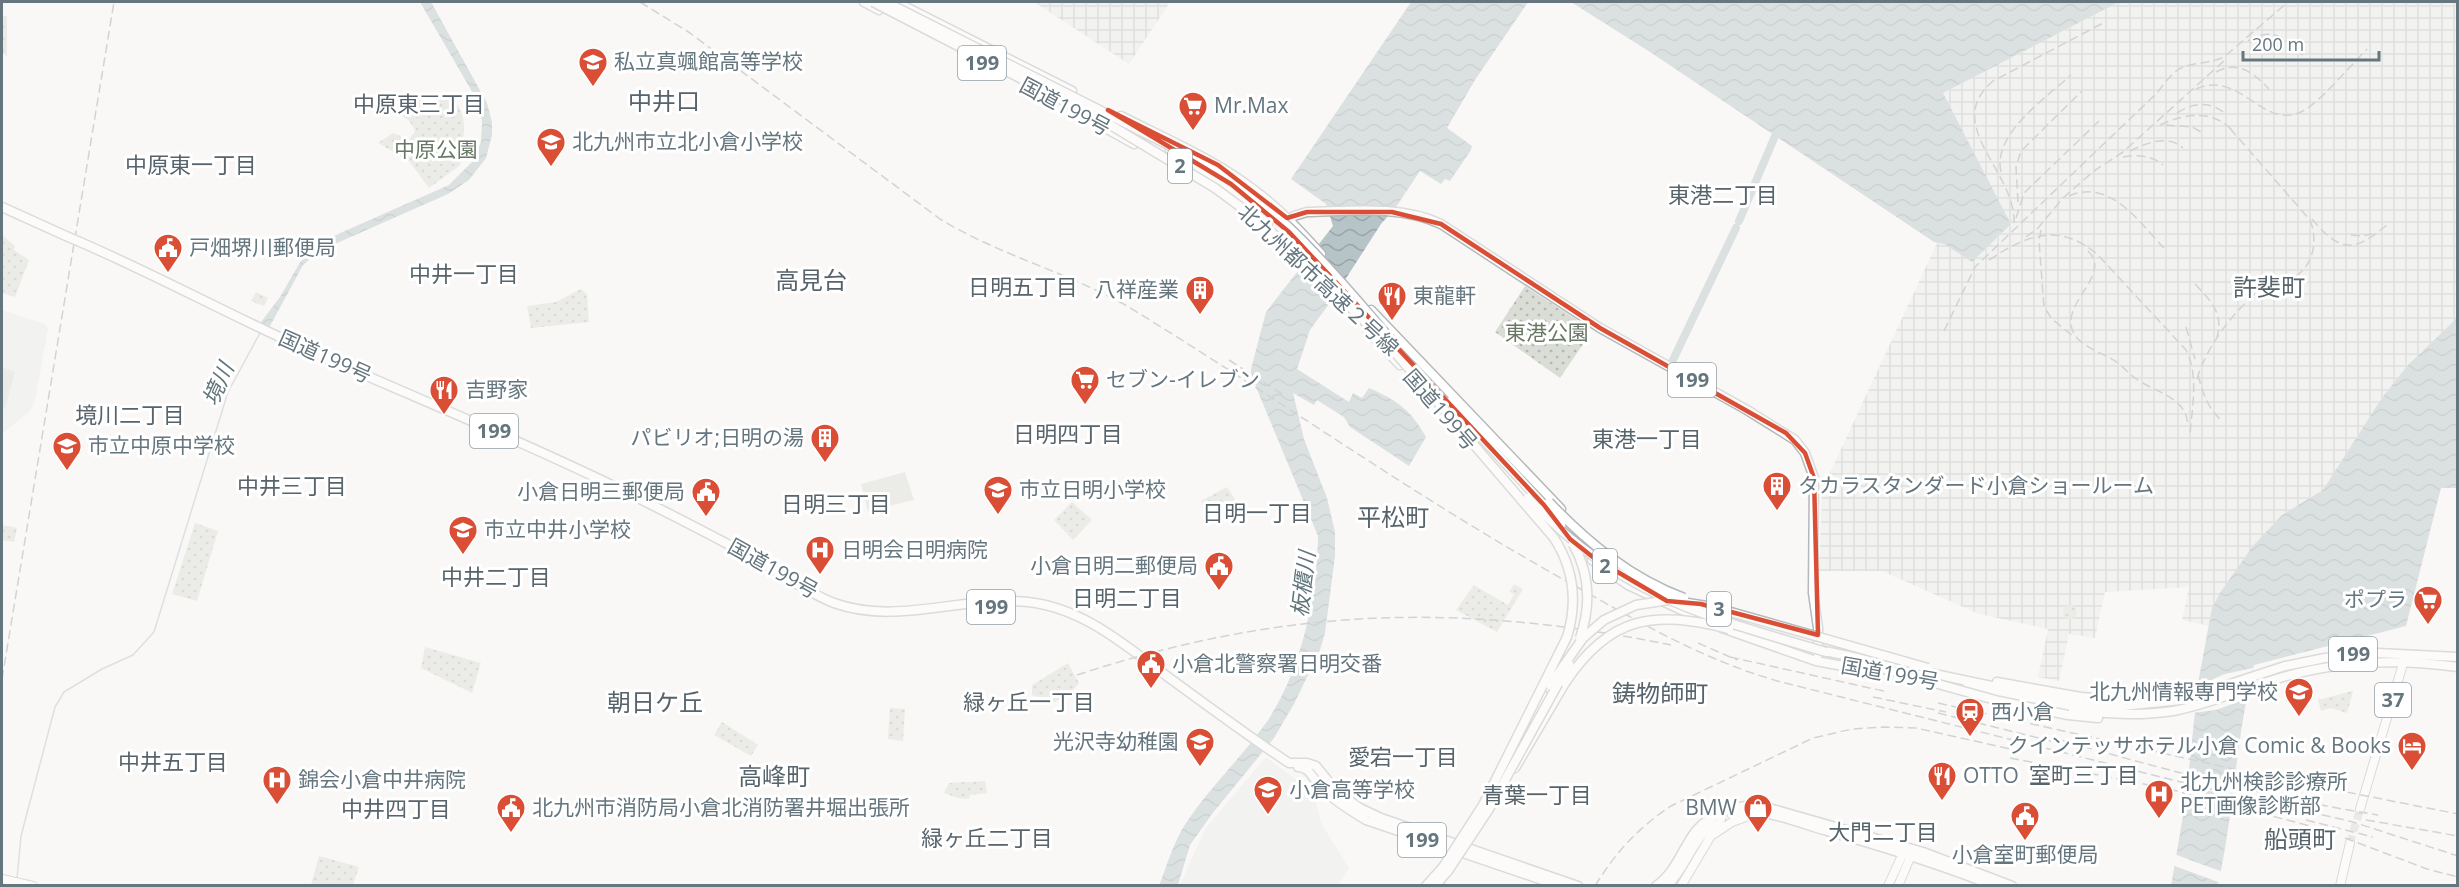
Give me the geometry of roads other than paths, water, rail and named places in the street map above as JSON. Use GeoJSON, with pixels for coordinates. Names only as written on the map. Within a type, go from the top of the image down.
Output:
{"type":"FeatureCollection","features":[{"type":"Feature","properties":{"kind":"highway","name":"国道199号"},"geometry":{"type":"LineString","coordinates":[[864,2],[1100,124],[1226,199],[1288,252],[1333,295],[1388,351],[1500,477],[1557,531],[1592,560],[1629,585],[1685,613],[1763,644],[1816,661],[2099,713],[2194,706],[2285,666],[2346,655],[2407,653],[2457,657]]}},
{"type":"Feature","properties":{"kind":"highway","name":"北九州都市高速２号線"},"geometry":{"type":"LineString","coordinates":[[873,2],[1065,100],[1194,175],[1257,219],[1313,270],[1439,396]]}},
{"type":"Feature","properties":{"kind":"highway","name":"北九州都市高速２号線"},"geometry":{"type":"LineString","coordinates":[[886,2],[1233,180],[1289,224],[1439,396]]}},
{"type":"Feature","properties":{"kind":"highway","name":"国道199号"},"geometry":{"type":"LineString","coordinates":[[896,2],[1218,165],[1253,189],[1289,220],[1452,397],[1581,529],[1603,548],[1643,575],[1700,606],[1759,631],[1822,651],[2076,703],[2158,708],[2208,691],[2331,666],[2368,662],[2404,662],[2457,667]]}},
{"type":"Feature","properties":{"kind":"highway"},"geometry":{"type":"LineString","coordinates":[[1108,110],[1228,190],[1268,224],[1313,270]]}},
{"type":"Feature","properties":{"kind":"highway"},"geometry":{"type":"LineString","coordinates":[[1100,124],[1170,153],[1231,184],[1289,232],[1395,344]]}},
{"type":"Feature","properties":{"kind":"highway","name":"国道199号"},"geometry":{"type":"LineString","coordinates":[[2,207],[428,404],[514,439],[625,491],[714,537],[720,544],[737,555],[829,606],[847,612],[895,618],[1006,605],[1050,610],[1075,619],[1098,631],[1286,765],[1306,769],[1321,788],[1346,807],[1372,822],[1555,882],[1578,885]]}},
{"type":"Feature","properties":{"kind":"highway","name":"国道199号"},"geometry":{"type":"LineString","coordinates":[[1289,220],[1307,212],[1328,211],[1392,212],[1427,217],[1442,224],[1600,328],[1747,410],[1795,440],[1805,453],[1814,478],[1814,593],[1822,651],[1816,661]]}},
{"type":"Feature","properties":{"kind":"highway"},"geometry":{"type":"LineString","coordinates":[[1439,396],[1502,452],[1547,503]]}},
{"type":"Feature","properties":{"kind":"highway","name":"2"},"geometry":{"type":"LineString","coordinates":[[1439,396],[1547,518],[1578,546],[1609,569],[1645,590],[1684,608],[1822,651]]}},
{"type":"Feature","properties":{"kind":"highway","name":"3"},"geometry":{"type":"LineString","coordinates":[[1439,396],[1554,538],[1565,557],[1573,588],[1573,612],[1563,649],[1486,807]]}},
{"type":"Feature","properties":{"kind":"highway","name":"2"},"geometry":{"type":"LineString","coordinates":[[1547,503],[1600,551],[1648,582],[1676,595],[1745,620],[1850,650],[1979,680],[2158,708]]}},
{"type":"Feature","properties":{"kind":"highway","name":"3"},"geometry":{"type":"LineString","coordinates":[[1486,807],[1560,681],[1581,636],[1587,610],[1588,589],[1577,550],[1547,503]]}},
{"type":"Feature","properties":{"kind":"highway","name":"3"},"geometry":{"type":"LineString","coordinates":[[1486,807],[1564,662],[1593,628],[1627,608],[1657,601],[1701,604],[1928,668]]}},
{"type":"Feature","properties":{"kind":"highway","name":"3"},"geometry":{"type":"LineString","coordinates":[[1446,869],[1572,673],[1595,646],[1616,631],[1648,620],[1683,619],[1822,651]]}},
{"type":"Feature","properties":{"kind":"highway"},"geometry":{"type":"LineString","coordinates":[[1822,651],[1999,701],[2068,715],[2121,719],[2158,708]]}},
{"type":"Feature","properties":{"kind":"highway","name":"国道199号"},"geometry":{"type":"LineString","coordinates":[[1265,749],[1289,763],[1307,763],[1316,766],[1338,792],[1370,813],[1555,882]]}},
{"type":"Feature","properties":{"kind":"highway"},"geometry":{"type":"LineString","coordinates":[[1307,763],[1327,791]]}},
{"type":"Feature","properties":{"kind":"highway"},"geometry":{"type":"LineString","coordinates":[[1656,885],[1672,871],[1694,834],[1731,809],[1745,806],[1763,806],[2012,885]]}},
{"type":"Feature","properties":{"kind":"highway"},"geometry":{"type":"LineString","coordinates":[[1667,885],[1677,874],[1700,837],[1716,819],[1738,813],[1761,814],[1909,851],[1994,885]]}},
{"type":"Feature","properties":{"kind":"highway"},"geometry":{"type":"LineString","coordinates":[[1427,885],[1446,869]]}},
{"type":"Feature","properties":{"kind":"highway"},"geometry":{"type":"LineString","coordinates":[[1436,885],[1446,869]]}},
{"type":"Feature","properties":{"kind":"main road","name":"37"},"geometry":{"type":"LineString","coordinates":[[2360,809],[2407,653]]}},
{"type":"Feature","properties":{"kind":"main road"},"geometry":{"type":"LineString","coordinates":[[1702,849],[1720,830],[1739,819],[1761,814]]}},
{"type":"Feature","properties":{"kind":"main road"},"geometry":{"type":"LineString","coordinates":[[1681,885],[1716,819],[1722,826],[1720,830]]}},
{"type":"Feature","properties":{"kind":"main road"},"geometry":{"type":"LineString","coordinates":[[2340,885],[2350,843]]}},
{"type":"Feature","properties":{"kind":"main road"},"geometry":{"type":"LineString","coordinates":[[1888,885],[1909,851]]}},
{"type":"Feature","properties":{"kind":"main road"},"geometry":{"type":"LineString","coordinates":[[1898,885],[1909,851]]}},
{"type":"Feature","properties":{"kind":"main road"},"geometry":{"type":"LineString","coordinates":[[2,879],[33,885]]}},
{"type":"Feature","properties":{"kind":"water"},"geometry":{"type":"Polygon","coordinates":[[[420,2],[431,2],[487,103],[492,122],[492,135],[486,158],[469,180],[448,194],[319,251],[303,265],[269,328],[261,322],[309,251],[338,234],[449,185],[473,161],[481,142],[482,121],[474,95],[420,2]]]}},
{"type":"Feature","properties":{"kind":"water"},"geometry":{"type":"Polygon","coordinates":[[[1411,2],[1528,2],[1475,80],[1447,128],[1472,146],[1471,150],[1450,181],[1445,179],[1441,184],[1420,171],[1396,207],[1381,224],[1310,330],[1297,369],[1349,402],[1353,393],[1362,398],[1369,388],[1388,397],[1409,413],[1426,437],[1409,466],[1350,427],[1344,417],[1317,400],[1314,405],[1293,393],[1304,439],[1327,498],[1335,532],[1335,556],[1325,633],[1320,650],[1294,704],[1274,738],[1212,814],[1190,845],[1178,885],[1159,886],[1174,845],[1186,823],[1266,723],[1289,681],[1298,658],[1310,609],[1318,536],[1251,375],[1251,369],[1266,312],[1333,226],[1326,204],[1291,179],[1411,2]]]}},
{"type":"Feature","properties":{"kind":"water"},"geometry":{"type":"Polygon","coordinates":[[[1571,2],[2119,2],[1943,93],[2011,224],[1972,262],[1944,244],[1934,242],[1650,52],[1571,2]]]}},
{"type":"Feature","properties":{"kind":"water"},"geometry":{"type":"Polygon","coordinates":[[[2457,318],[2457,488],[2441,488],[2406,626],[2254,665],[2243,719],[2218,885],[2171,886],[2186,798],[2198,683],[2212,608],[2252,547],[2282,515],[2323,490],[2381,399],[2407,366],[2457,318]]]}},
{"type":"Feature","properties":{"kind":"waterway"},"geometry":{"type":"LineString","coordinates":[[1739,221],[1775,136]]}},
{"type":"Feature","properties":{"kind":"waterway"},"geometry":{"type":"LineString","coordinates":[[1672,362],[1736,228]]}},
{"type":"Feature","properties":{"kind":"waterway","name":"境川"},"geometry":{"type":"LineString","coordinates":[[17,879],[21,836],[55,707],[64,692],[102,669],[133,655],[154,632],[228,392],[260,333]]}},
{"type":"Feature","properties":{"kind":"tunnel"},"geometry":{"type":"LineString","coordinates":[[2350,843],[2360,809]]}},
{"type":"Feature","properties":{"kind":"railway"},"geometry":{"type":"LineString","coordinates":[[2,679],[114,2]]}},
{"type":"Feature","properties":{"kind":"railway"},"geometry":{"type":"LineString","coordinates":[[640,2],[690,33],[940,219],[986,243],[1081,283],[1127,306],[1406,485],[1519,554],[1627,615],[1701,653],[1781,682],[2185,783],[2353,822],[2458,856]]}},
{"type":"Feature","properties":{"kind":"railway"},"geometry":{"type":"LineString","coordinates":[[1944,331],[1975,267],[2157,93],[2177,70],[2224,57],[2288,2]]}},
{"type":"Feature","properties":{"kind":"railway"},"geometry":{"type":"LineString","coordinates":[[2014,223],[2012,204],[1977,132],[1975,114],[1979,98],[1993,81],[2105,22]]}},
{"type":"Feature","properties":{"kind":"railway"},"geometry":{"type":"LineString","coordinates":[[2248,41],[2266,34],[2280,37],[2306,59]]}},
{"type":"Feature","properties":{"kind":"railway"},"geometry":{"type":"LineString","coordinates":[[2196,89],[2212,85],[2226,87],[2276,114],[2289,115],[2310,107],[2367,49]]}},
{"type":"Feature","properties":{"kind":"railway"},"geometry":{"type":"LineString","coordinates":[[2026,237],[2038,228],[2063,198],[2094,171],[2123,152],[2225,60]]}},
{"type":"Feature","properties":{"kind":"railway"},"geometry":{"type":"LineString","coordinates":[[2216,72],[2232,67],[2239,68],[2251,73],[2269,89]]}},
{"type":"Feature","properties":{"kind":"railway"},"geometry":{"type":"LineString","coordinates":[[2001,172],[2000,158],[2013,131],[2035,106],[2071,75]]}},
{"type":"Feature","properties":{"kind":"railway"},"geometry":{"type":"LineString","coordinates":[[2018,202],[2016,167],[2021,151],[2082,91]]}},
{"type":"Feature","properties":{"kind":"railway"},"geometry":{"type":"LineString","coordinates":[[2177,113],[2202,104],[2214,107],[2226,114]]}},
{"type":"Feature","properties":{"kind":"railway"},"geometry":{"type":"LineString","coordinates":[[2160,125],[2178,118],[2197,115],[2216,119],[2232,130]]}},
{"type":"Feature","properties":{"kind":"railway"},"geometry":{"type":"LineString","coordinates":[[2016,218],[2024,193],[2099,121]]}},
{"type":"Feature","properties":{"kind":"railway"},"geometry":{"type":"LineString","coordinates":[[2166,125],[2192,127],[2203,133]]}},
{"type":"Feature","properties":{"kind":"railway"},"geometry":{"type":"LineString","coordinates":[[2197,379],[2212,345],[2235,314],[2253,296],[2290,280],[2301,272],[2310,259],[2314,243],[2310,220],[2227,125]]}},
{"type":"Feature","properties":{"kind":"railway"},"geometry":{"type":"LineString","coordinates":[[2130,151],[2157,141],[2170,141],[2183,148]]}},
{"type":"Feature","properties":{"kind":"railway"},"geometry":{"type":"LineString","coordinates":[[2123,157],[2144,156],[2163,165]]}},
{"type":"Feature","properties":{"kind":"railway"},"geometry":{"type":"LineString","coordinates":[[2069,196],[2084,192],[2098,193],[2110,198],[2134,215],[2164,248]]}},
{"type":"Feature","properties":{"kind":"railway"},"geometry":{"type":"LineString","coordinates":[[2312,219],[2331,238],[2348,245],[2366,240],[2388,224]]}},
{"type":"Feature","properties":{"kind":"railway"},"geometry":{"type":"LineString","coordinates":[[2041,230],[2039,241],[2044,307],[2052,319],[2074,337]]}},
{"type":"Feature","properties":{"kind":"railway"},"geometry":{"type":"LineString","coordinates":[[2351,235],[2372,234]]}},
{"type":"Feature","properties":{"kind":"railway"},"geometry":{"type":"LineString","coordinates":[[1989,260],[2016,244],[2043,236],[2056,235],[2083,244],[2097,254],[2186,350],[2194,381],[2190,435]]}},
{"type":"Feature","properties":{"kind":"railway"},"geometry":{"type":"LineString","coordinates":[[2088,251],[2094,261],[2094,271],[2076,304],[2071,327],[2078,339],[2089,347],[2114,360],[2135,378],[2176,401],[2186,415],[2188,425]]}},
{"type":"Feature","properties":{"kind":"railway"},"geometry":{"type":"LineString","coordinates":[[2195,284],[2210,301],[2217,314],[2219,321],[2217,337]]}},
{"type":"Feature","properties":{"kind":"railway"},"geometry":{"type":"LineString","coordinates":[[2186,327],[2195,359]]}},
{"type":"Feature","properties":{"kind":"railway"},"geometry":{"type":"LineString","coordinates":[[1229,360],[1282,394]]}},
{"type":"Feature","properties":{"kind":"railway"},"geometry":{"type":"LineString","coordinates":[[2198,375],[2209,405],[2221,420]]}},
{"type":"Feature","properties":{"kind":"railway"},"geometry":{"type":"LineString","coordinates":[[1077,675],[1153,652],[1227,636],[1300,624],[1372,618],[1444,618],[1518,622],[1593,631],[1671,645]]}},
{"type":"Feature","properties":{"kind":"railway"},"geometry":{"type":"LineString","coordinates":[[1698,643],[1737,660]]}},
{"type":"Feature","properties":{"kind":"railway"},"geometry":{"type":"LineString","coordinates":[[1730,657],[1888,692]]}},
{"type":"Feature","properties":{"kind":"railway"},"geometry":{"type":"LineString","coordinates":[[1873,697],[1946,712]]}},
{"type":"Feature","properties":{"kind":"railway"},"geometry":{"type":"LineString","coordinates":[[1938,703],[2265,776],[2458,814]]}},
{"type":"Feature","properties":{"kind":"railway"},"geometry":{"type":"LineString","coordinates":[[1938,713],[2063,744]]}},
{"type":"Feature","properties":{"kind":"railway"},"geometry":{"type":"LineString","coordinates":[[1595,886],[1628,842],[1671,806],[1813,738],[1852,729],[1916,728],[2024,752]]}},
{"type":"Feature","properties":{"kind":"railway"},"geometry":{"type":"LineString","coordinates":[[2057,739],[2216,782],[2378,815]]}},
{"type":"Feature","properties":{"kind":"railway"},"geometry":{"type":"LineString","coordinates":[[2010,758],[2165,788],[2314,827]]}},
{"type":"Feature","properties":{"kind":"railway"},"geometry":{"type":"LineString","coordinates":[[2306,820],[2373,837]]}},
{"type":"Feature","properties":{"kind":"railway"},"geometry":{"type":"LineString","coordinates":[[2366,820],[2458,836]]}},
{"type":"Feature","properties":{"kind":"railway"},"geometry":{"type":"LineString","coordinates":[[2345,838],[2427,869],[2458,877]]}},
{"type":"Feature","properties":{"kind":"place","name":"私立真颯館高等学校"},"geometry":{"type":"Point","coordinates":[593,88]}},
{"type":"Feature","properties":{"kind":"place","name":"Mr.Max"},"geometry":{"type":"Point","coordinates":[1193,132]}},
{"type":"Feature","properties":{"kind":"place","name":"北九州市立北小倉小学校"},"geometry":{"type":"Point","coordinates":[551,168]}},
{"type":"Feature","properties":{"kind":"place","name":"戸畑堺川郵便局"},"geometry":{"type":"Point","coordinates":[168,274]}},
{"type":"Feature","properties":{"kind":"place","name":"八祥産業"},"geometry":{"type":"Point","coordinates":[1200,316]}},
{"type":"Feature","properties":{"kind":"place","name":"東龍軒"},"geometry":{"type":"Point","coordinates":[1392,322]}},
{"type":"Feature","properties":{"kind":"place","name":"セブン-イレブン"},"geometry":{"type":"Point","coordinates":[1085,406]}},
{"type":"Feature","properties":{"kind":"place","name":"吉野家"},"geometry":{"type":"Point","coordinates":[444,416]}},
{"type":"Feature","properties":{"kind":"place","name":"パビリオ;日明の湯"},"geometry":{"type":"Point","coordinates":[825,464]}},
{"type":"Feature","properties":{"kind":"place","name":"市立中原中学校"},"geometry":{"type":"Point","coordinates":[67,472]}},
{"type":"Feature","properties":{"kind":"place","name":"タカラスタンダード小倉ショールーム"},"geometry":{"type":"Point","coordinates":[1777,512]}},
{"type":"Feature","properties":{"kind":"place","name":"市立日明小学校"},"geometry":{"type":"Point","coordinates":[998,516]}},
{"type":"Feature","properties":{"kind":"place","name":"小倉日明三郵便局"},"geometry":{"type":"Point","coordinates":[706,518]}},
{"type":"Feature","properties":{"kind":"place","name":"市立中井小学校"},"geometry":{"type":"Point","coordinates":[463,556]}},
{"type":"Feature","properties":{"kind":"place","name":"日明会日明病院"},"geometry":{"type":"Point","coordinates":[820,576]}},
{"type":"Feature","properties":{"kind":"place","name":"小倉日明二郵便局"},"geometry":{"type":"Point","coordinates":[1219,592]}},
{"type":"Feature","properties":{"kind":"place","name":"ポプラ"},"geometry":{"type":"Point","coordinates":[2428,626]}},
{"type":"Feature","properties":{"kind":"place","name":"小倉北警察署日明交番"},"geometry":{"type":"Point","coordinates":[1151,690]}},
{"type":"Feature","properties":{"kind":"place","name":"北九州情報専門学校"},"geometry":{"type":"Point","coordinates":[2299,718]}},
{"type":"Feature","properties":{"kind":"place","name":"西小倉"},"geometry":{"type":"Point","coordinates":[1970,738]}},
{"type":"Feature","properties":{"kind":"place","name":"光沢寺幼稚園"},"geometry":{"type":"Point","coordinates":[1200,768]}},
{"type":"Feature","properties":{"kind":"place","name":"クインテッサホテル小倉 Comic & Books"},"geometry":{"type":"Point","coordinates":[2412,772]}},
{"type":"Feature","properties":{"kind":"place","name":"OTTO"},"geometry":{"type":"Point","coordinates":[1942,802]}},
{"type":"Feature","properties":{"kind":"place","name":"錦会小倉中井病院"},"geometry":{"type":"Point","coordinates":[277,806]}},
{"type":"Feature","properties":{"kind":"place","name":"小倉高等学校"},"geometry":{"type":"Point","coordinates":[1268,816]}},
{"type":"Feature","properties":{"kind":"place","name":"北九州検診診療所 PET画像診断部"},"geometry":{"type":"Point","coordinates":[2159,820]}},
{"type":"Feature","properties":{"kind":"place","name":"北九州市消防局小倉北消防署井堀出張所"},"geometry":{"type":"Point","coordinates":[511,834]}},
{"type":"Feature","properties":{"kind":"place","name":"BMW"},"geometry":{"type":"Point","coordinates":[1758,834]}},
{"type":"Feature","properties":{"kind":"place","name":"小倉室町郵便局"},"geometry":{"type":"Point","coordinates":[2025,842]}},
{"type":"Feature","properties":{"kind":"district","name":"中井口"},"geometry":{"type":"Point","coordinates":[664,102]}},
{"type":"Feature","properties":{"kind":"district","name":"中原東三丁目"},"geometry":{"type":"Point","coordinates":[419,104]}},
{"type":"Feature","properties":{"kind":"district","name":"中原東一丁目"},"geometry":{"type":"Point","coordinates":[191,165]}},
{"type":"Feature","properties":{"kind":"district","name":"東港二丁目"},"geometry":{"type":"Point","coordinates":[1723,195]}},
{"type":"Feature","properties":{"kind":"district","name":"中井一丁目"},"geometry":{"type":"Point","coordinates":[464,274]}},
{"type":"Feature","properties":{"kind":"district","name":"高見台"},"geometry":{"type":"Point","coordinates":[811,281]}},
{"type":"Feature","properties":{"kind":"district","name":"日明五丁目"},"geometry":{"type":"Point","coordinates":[1023,287]}},
{"type":"Feature","properties":{"kind":"district","name":"許斐町"},"geometry":{"type":"Point","coordinates":[2269,288]}},
{"type":"Feature","properties":{"kind":"district","name":"境川二丁目"},"geometry":{"type":"Point","coordinates":[130,415]}},
{"type":"Feature","properties":{"kind":"district","name":"日明四丁目"},"geometry":{"type":"Point","coordinates":[1068,434]}},
{"type":"Feature","properties":{"kind":"district","name":"東港一丁目"},"geometry":{"type":"Point","coordinates":[1647,439]}},
{"type":"Feature","properties":{"kind":"district","name":"中井三丁目"},"geometry":{"type":"Point","coordinates":[292,486]}},
{"type":"Feature","properties":{"kind":"district","name":"日明三丁目"},"geometry":{"type":"Point","coordinates":[836,504]}},
{"type":"Feature","properties":{"kind":"district","name":"日明一丁目"},"geometry":{"type":"Point","coordinates":[1257,513]}},
{"type":"Feature","properties":{"kind":"district","name":"平松町"},"geometry":{"type":"Point","coordinates":[1393,518]}},
{"type":"Feature","properties":{"kind":"district","name":"中井二丁目"},"geometry":{"type":"Point","coordinates":[496,577]}},
{"type":"Feature","properties":{"kind":"district","name":"日明二丁目"},"geometry":{"type":"Point","coordinates":[1127,598]}},
{"type":"Feature","properties":{"kind":"district","name":"鋳物師町"},"geometry":{"type":"Point","coordinates":[1660,694]}},
{"type":"Feature","properties":{"kind":"district","name":"緑ヶ丘一丁目"},"geometry":{"type":"Point","coordinates":[1029,702]}},
{"type":"Feature","properties":{"kind":"district","name":"朝日ケ丘"},"geometry":{"type":"Point","coordinates":[655,703]}},
{"type":"Feature","properties":{"kind":"district","name":"愛宕一丁目"},"geometry":{"type":"Point","coordinates":[1403,757]}},
{"type":"Feature","properties":{"kind":"district","name":"中井五丁目"},"geometry":{"type":"Point","coordinates":[173,762]}},
{"type":"Feature","properties":{"kind":"district","name":"室町三丁目"},"geometry":{"type":"Point","coordinates":[2084,775]}},
{"type":"Feature","properties":{"kind":"district","name":"高峰町"},"geometry":{"type":"Point","coordinates":[774,777]}},
{"type":"Feature","properties":{"kind":"district","name":"青葉一丁目"},"geometry":{"type":"Point","coordinates":[1537,795]}},
{"type":"Feature","properties":{"kind":"district","name":"中井四丁目"},"geometry":{"type":"Point","coordinates":[396,809]}},
{"type":"Feature","properties":{"kind":"district","name":"大門二丁目"},"geometry":{"type":"Point","coordinates":[1883,832]}},
{"type":"Feature","properties":{"kind":"district","name":"緑ヶ丘二丁目"},"geometry":{"type":"Point","coordinates":[987,838]}},
{"type":"Feature","properties":{"kind":"district","name":"船頭町"},"geometry":{"type":"Point","coordinates":[2300,840]}},
{"type":"Feature","properties":{"kind":"park label","name":"中原公園"},"geometry":{"type":"Point","coordinates":[436,150]}},
{"type":"Feature","properties":{"kind":"park label","name":"東港公園"},"geometry":{"type":"Point","coordinates":[1547,333]}},
{"type":"Feature","properties":{"kind":"water label","name":"板櫃川"},"geometry":{"type":"Point","coordinates":[1303,584]}}]}
